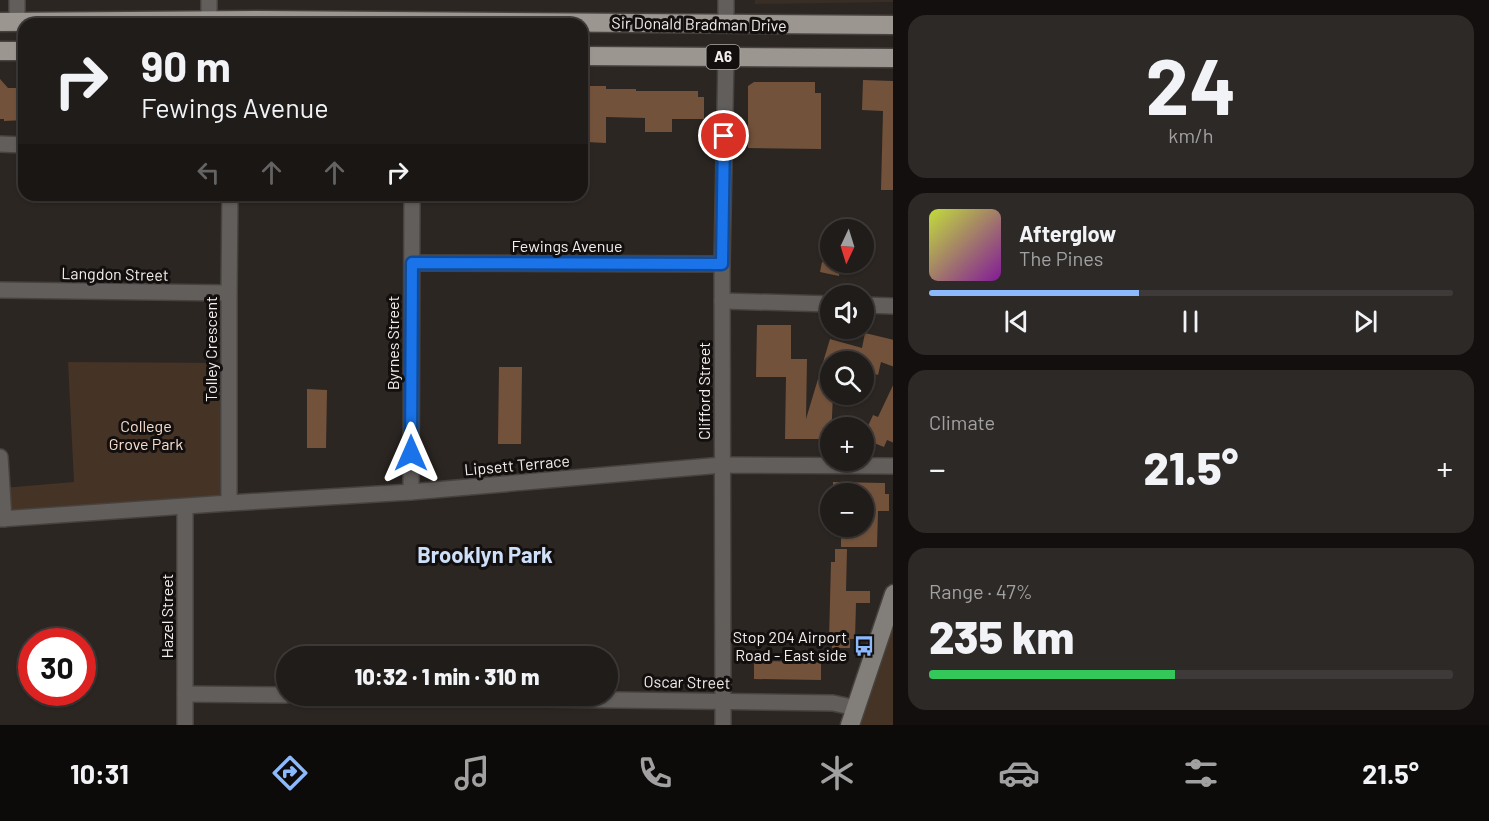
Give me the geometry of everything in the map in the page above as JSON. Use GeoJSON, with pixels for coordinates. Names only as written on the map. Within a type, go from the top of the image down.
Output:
{"type":"FeatureCollection","features":[{"type":"Feature","properties":{"kind":"main road","name":"Sir Donald Bradman Drive"},"geometry":{"type":"LineString","coordinates":[[588,23],[893,25]]}},
{"type":"Feature","properties":{"kind":"main road"},"geometry":{"type":"LineString","coordinates":[[0,51],[18,51]]}},
{"type":"Feature","properties":{"kind":"main road","name":"Sir Donald Bradman Drive"},"geometry":{"type":"LineString","coordinates":[[588,56],[893,58]]}},
{"type":"Feature","properties":{"kind":"main road"},"geometry":{"type":"LineString","coordinates":[[853,717],[893,597]]}},
{"type":"Feature","properties":{"kind":"street"},"geometry":{"type":"LineString","coordinates":[[8,22],[17,0]]}},
{"type":"Feature","properties":{"kind":"street"},"geometry":{"type":"LineString","coordinates":[[209,0],[209,18]]}},
{"type":"Feature","properties":{"kind":"street"},"geometry":{"type":"LineString","coordinates":[[726,0],[726,24]]}},
{"type":"Feature","properties":{"kind":"street","name":"Clifford Street"},"geometry":{"type":"LineString","coordinates":[[723,725],[722,264],[726,57]]}},
{"type":"Feature","properties":{"kind":"street"},"geometry":{"type":"LineString","coordinates":[[0,144],[18,145]]}},
{"type":"Feature","properties":{"kind":"street","name":"Tolley Crescent"},"geometry":{"type":"LineString","coordinates":[[229,502],[230,201]]}},
{"type":"Feature","properties":{"kind":"street","name":"Byrnes Street"},"geometry":{"type":"LineString","coordinates":[[411,492],[412,201]]}},
{"type":"Feature","properties":{"kind":"street","name":"Fewings Avenue"},"geometry":{"type":"LineString","coordinates":[[412,263],[722,264]]}},
{"type":"Feature","properties":{"kind":"street","name":"Langdon Street"},"geometry":{"type":"LineString","coordinates":[[0,290],[229,293]]}},
{"type":"Feature","properties":{"kind":"street"},"geometry":{"type":"LineString","coordinates":[[722,301],[820,304]]}},
{"type":"Feature","properties":{"kind":"street"},"geometry":{"type":"LineString","coordinates":[[874,305],[893,306]]}},
{"type":"Feature","properties":{"kind":"street"},"geometry":{"type":"LineString","coordinates":[[0,457],[2,519]]}},
{"type":"Feature","properties":{"kind":"street","name":"Lipsett Terrace"},"geometry":{"type":"LineString","coordinates":[[2,519],[229,502],[411,492],[722,465],[893,466]]}},
{"type":"Feature","properties":{"kind":"street","name":"Hazel Street"},"geometry":{"type":"LineString","coordinates":[[185,507],[185,725]]}},
{"type":"Feature","properties":{"kind":"street"},"geometry":{"type":"LineString","coordinates":[[185,694],[276,695]]}},
{"type":"Feature","properties":{"kind":"street","name":"Oscar Street"},"geometry":{"type":"LineString","coordinates":[[618,700],[832,703],[853,717]]}},
{"type":"Feature","properties":{"kind":"shaded area"},"geometry":{"type":"Polygon","coordinates":[[[755,0],[893,0],[893,2],[755,4],[755,0]]]}},
{"type":"Feature","properties":{"kind":"green space","name":"College Grove Park"},"geometry":{"type":"Polygon","coordinates":[[[68,362],[229,363],[229,503],[4,519],[2,488],[74,482],[68,362]]]}},
{"type":"Feature","properties":{"kind":"green space"},"geometry":{"type":"Polygon","coordinates":[[[893,622],[893,725],[859,725],[893,622]]]}},
{"type":"Feature","properties":{"kind":"building"},"geometry":{"type":"Polygon","coordinates":[[[0,79],[8,88],[18,88],[18,120],[0,119],[0,79]]]}},
{"type":"Feature","properties":{"kind":"building"},"geometry":{"type":"Polygon","coordinates":[[[863,80],[893,81],[893,190],[881,190],[883,111],[862,110],[863,80]]]}},
{"type":"Feature","properties":{"kind":"building"},"geometry":{"type":"Polygon","coordinates":[[[754,82],[815,82],[815,93],[821,93],[821,149],[748,148],[748,86],[754,82]]]}},
{"type":"Feature","properties":{"kind":"building"},"geometry":{"type":"Polygon","coordinates":[[[588,86],[606,86],[606,89],[636,89],[636,91],[698,91],[698,97],[704,97],[704,119],[672,119],[672,132],[645,132],[645,118],[606,117],[606,143],[588,142],[588,86]]]}},
{"type":"Feature","properties":{"kind":"building"},"geometry":{"type":"Polygon","coordinates":[[[757,325],[791,325],[791,359],[807,359],[806,419],[820,372],[820,405],[833,405],[832,417],[820,417],[820,439],[785,439],[786,377],[756,377],[757,325]]]}},
{"type":"Feature","properties":{"kind":"building"},"geometry":{"type":"Polygon","coordinates":[[[874,335],[893,340],[893,367],[881,362],[878,375],[874,374],[874,351],[826,351],[830,339],[862,348],[864,339],[874,339],[874,335]]]}},
{"type":"Feature","properties":{"kind":"building"},"geometry":{"type":"Polygon","coordinates":[[[499,367],[522,367],[521,444],[498,444],[499,367]]]}},
{"type":"Feature","properties":{"kind":"building"},"geometry":{"type":"Polygon","coordinates":[[[893,385],[893,443],[887,440],[884,447],[874,443],[873,415],[878,417],[893,385]]]}},
{"type":"Feature","properties":{"kind":"building"},"geometry":{"type":"Polygon","coordinates":[[[307,389],[327,390],[326,448],[307,448],[307,389]]]}},
{"type":"Feature","properties":{"kind":"building"},"geometry":{"type":"Polygon","coordinates":[[[833,482],[885,483],[885,494],[889,494],[889,511],[878,511],[877,547],[841,547],[841,537],[874,537],[874,483],[833,482]]]}},
{"type":"Feature","properties":{"kind":"building"},"geometry":{"type":"Polygon","coordinates":[[[835,549],[847,549],[846,591],[870,591],[870,603],[856,603],[855,639],[850,639],[850,648],[832,648],[832,640],[829,640],[831,562],[835,562],[835,549]]]}},
{"type":"Feature","properties":{"kind":"building"},"geometry":{"type":"Polygon","coordinates":[[[754,661],[821,662],[821,680],[754,679],[754,661]]]}},
{"type":"Feature","properties":{"kind":"place","name":"Stop 204 Airport Road - East side"},"geometry":{"type":"Point","coordinates":[864,646]}},
{"type":"Feature","properties":{"kind":"district","name":"Brooklyn Park"},"geometry":{"type":"Point","coordinates":[485,555]}},
{"type":"Feature","properties":{"kind":"route"},"geometry":{"type":"LineString","coordinates":[[411,453],[412,263],[722,264],[724,136]]}}]}
